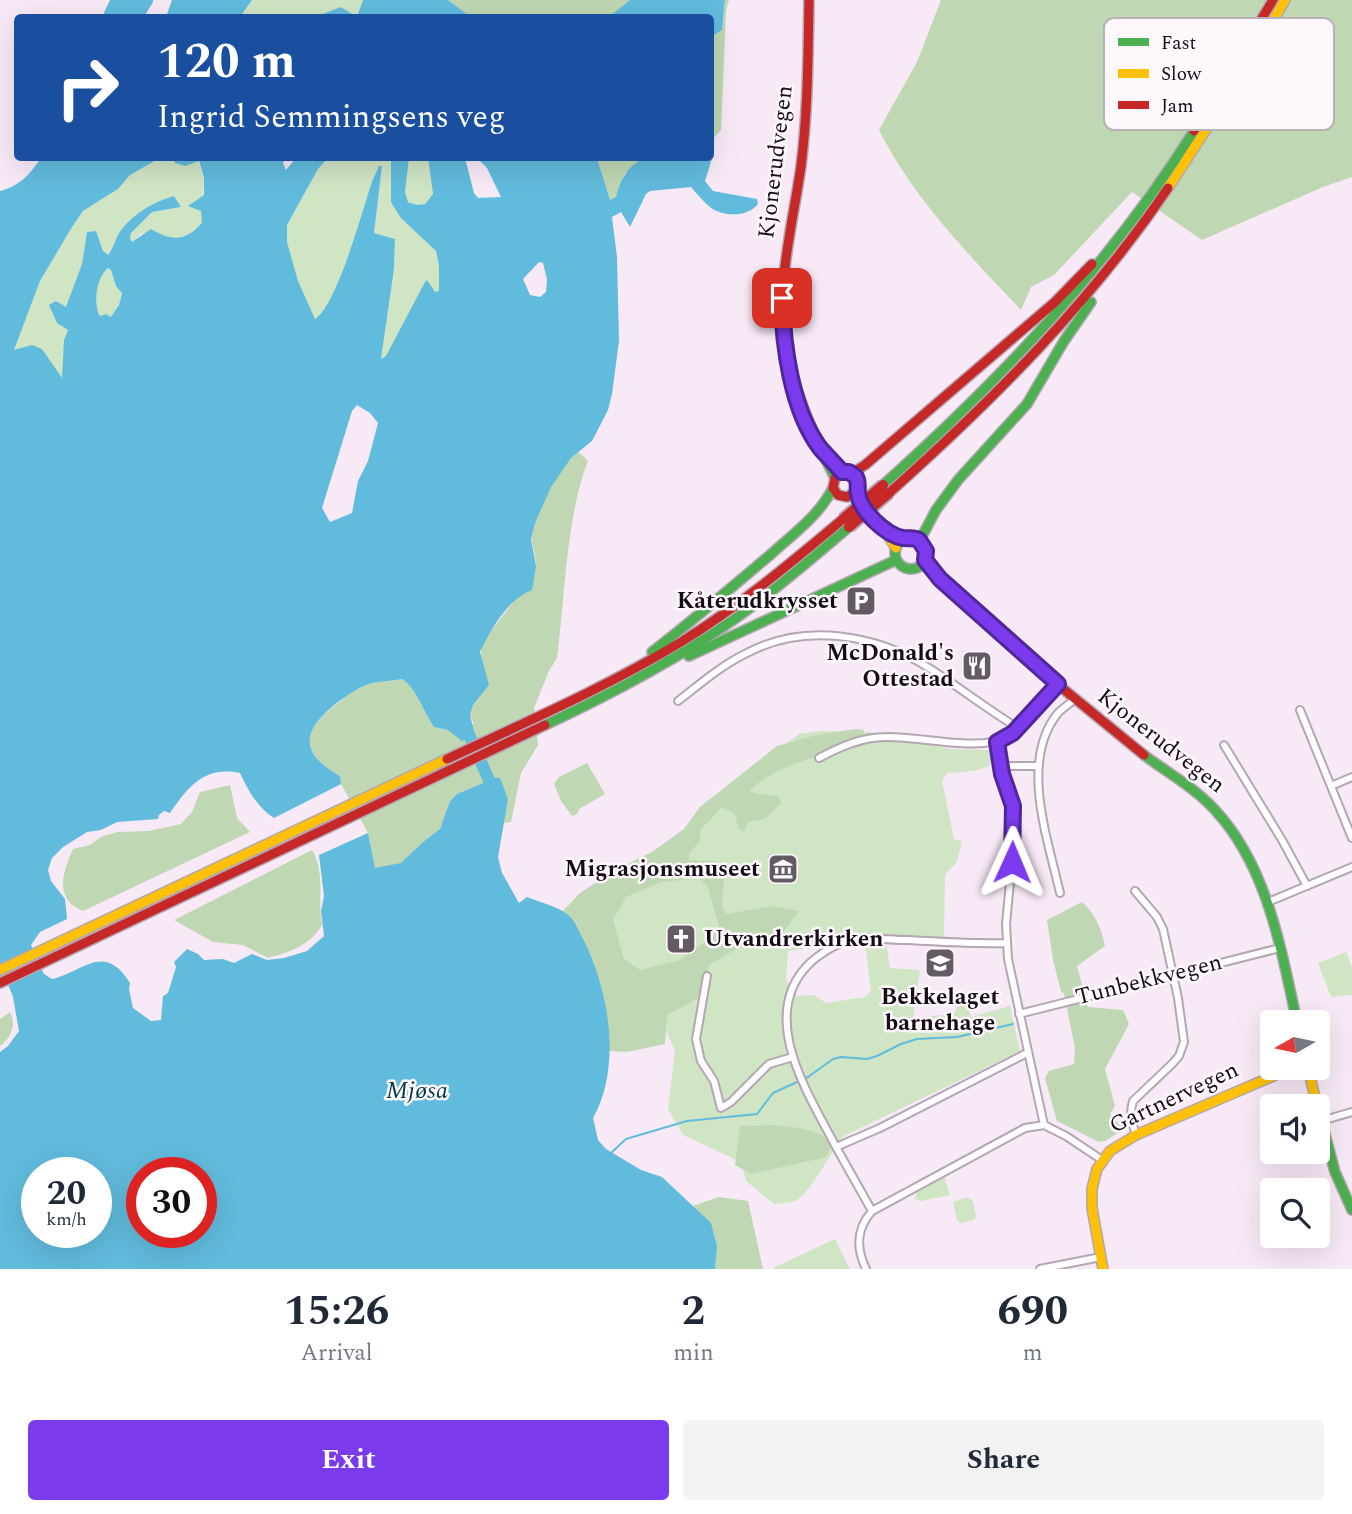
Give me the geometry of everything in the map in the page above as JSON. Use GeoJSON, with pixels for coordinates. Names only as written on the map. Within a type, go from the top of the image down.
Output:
{"type":"FeatureCollection","features":[{"type":"Feature","properties":{"kind":"main road","name":"Kjonerudvegen"},"geometry":{"type":"LineString","coordinates":[[809,0],[805,121],[799,178],[784,267],[783,313],[785,348],[793,385],[805,417],[840,478],[858,479],[852,494],[867,513],[900,543],[897,560],[905,568],[922,563],[1074,699],[1133,748],[1190,786],[1208,802],[1236,836],[1268,902],[1294,1010]]}},
{"type":"Feature","properties":{"kind":"main road"},"geometry":{"type":"LineString","coordinates":[[1262,18],[1273,0]]}},
{"type":"Feature","properties":{"kind":"main road"},"geometry":{"type":"LineString","coordinates":[[1274,18],[1285,0]]}},
{"type":"Feature","properties":{"kind":"main road"},"geometry":{"type":"LineString","coordinates":[[886,489],[1005,372],[1064,307],[1126,231],[1196,130]]}},
{"type":"Feature","properties":{"kind":"main road"},"geometry":{"type":"LineString","coordinates":[[0,983],[50,953],[689,649],[738,616],[886,489],[943,446],[1005,387],[1108,272],[1192,156],[1208,130]]}},
{"type":"Feature","properties":{"kind":"main road"},"geometry":{"type":"LineString","coordinates":[[634,675],[809,520],[827,500],[840,478],[865,466],[1049,307],[1126,231]]}},
{"type":"Feature","properties":{"kind":"main road"},"geometry":{"type":"LineString","coordinates":[[919,540],[958,480],[1027,404],[1070,332],[1094,299],[1108,272]]}},
{"type":"Feature","properties":{"kind":"main road"},"geometry":{"type":"LineString","coordinates":[[840,478],[838,495],[852,494]]}},
{"type":"Feature","properties":{"kind":"main road"},"geometry":{"type":"LineString","coordinates":[[900,543],[919,540]]}},
{"type":"Feature","properties":{"kind":"main road"},"geometry":{"type":"LineString","coordinates":[[919,540],[926,551],[922,563]]}},
{"type":"Feature","properties":{"kind":"main road"},"geometry":{"type":"LineString","coordinates":[[634,675],[897,560]]}},
{"type":"Feature","properties":{"kind":"main road"},"geometry":{"type":"LineString","coordinates":[[0,970],[50,953]]}},
{"type":"Feature","properties":{"kind":"main road","name":"Gartnervegen"},"geometry":{"type":"LineString","coordinates":[[1103,1269],[1091,1196],[1094,1176],[1102,1160],[1114,1148],[1136,1135],[1265,1080]]}},
{"type":"Feature","properties":{"kind":"main road"},"geometry":{"type":"LineString","coordinates":[[1330,1154],[1352,1210]]}},
{"type":"Feature","properties":{"kind":"street"},"geometry":{"type":"LineString","coordinates":[[678,701],[711,675],[750,651],[780,640],[828,634],[865,641],[903,654],[928,667],[1018,728]]}},
{"type":"Feature","properties":{"kind":"street"},"geometry":{"type":"LineString","coordinates":[[819,758],[847,744],[882,737],[966,743],[997,742],[1013,733],[1058,684]]}},
{"type":"Feature","properties":{"kind":"street"},"geometry":{"type":"LineString","coordinates":[[1060,893],[1037,788],[1037,766],[1053,721],[1074,699]]}},
{"type":"Feature","properties":{"kind":"street"},"geometry":{"type":"LineString","coordinates":[[1300,710],[1352,838]]}},
{"type":"Feature","properties":{"kind":"street"},"geometry":{"type":"LineString","coordinates":[[997,742],[1000,766],[1013,806],[1007,943],[1019,1014],[1044,1125]]}},
{"type":"Feature","properties":{"kind":"street"},"geometry":{"type":"LineString","coordinates":[[1224,745],[1307,886]]}},
{"type":"Feature","properties":{"kind":"street"},"geometry":{"type":"LineString","coordinates":[[1000,766],[1037,766]]}},
{"type":"Feature","properties":{"kind":"street"},"geometry":{"type":"LineString","coordinates":[[1331,786],[1352,777]]}},
{"type":"Feature","properties":{"kind":"street"},"geometry":{"type":"LineString","coordinates":[[1268,902],[1352,867]]}},
{"type":"Feature","properties":{"kind":"street"},"geometry":{"type":"LineString","coordinates":[[1135,891],[1160,923],[1174,975],[1184,1042],[1173,1063],[1133,1101],[1130,1119],[1136,1135]]}},
{"type":"Feature","properties":{"kind":"street"},"geometry":{"type":"LineString","coordinates":[[872,1211],[797,1071],[788,1026],[790,993],[803,970],[833,946],[866,939],[1007,943]]}},
{"type":"Feature","properties":{"kind":"street","name":"Tunbekkvegen"},"geometry":{"type":"LineString","coordinates":[[1019,1014],[1280,948]]}},
{"type":"Feature","properties":{"kind":"street"},"geometry":{"type":"LineString","coordinates":[[707,976],[696,1040],[701,1061],[714,1081],[721,1108],[732,1102],[769,1063],[793,1057]]}},
{"type":"Feature","properties":{"kind":"street"},"geometry":{"type":"LineString","coordinates":[[836,1147],[880,1128],[1027,1053]]}},
{"type":"Feature","properties":{"kind":"street"},"geometry":{"type":"LineString","coordinates":[[1330,1118],[1352,1112]]}},
{"type":"Feature","properties":{"kind":"street"},"geometry":{"type":"LineString","coordinates":[[866,1269],[859,1253],[859,1237],[865,1219],[872,1211],[1019,1132],[1044,1125],[1102,1160]]}},
{"type":"Feature","properties":{"kind":"street"},"geometry":{"type":"LineString","coordinates":[[1040,1269],[1101,1257]]}},
{"type":"Feature","properties":{"kind":"green space"},"geometry":{"type":"Polygon","coordinates":[[[252,0],[363,0],[359,14],[353,14],[341,7],[323,14],[243,14],[252,0]]]}},
{"type":"Feature","properties":{"kind":"green space"},"geometry":{"type":"Polygon","coordinates":[[[448,0],[630,0],[614,14],[467,14],[448,0]]]}},
{"type":"Feature","properties":{"kind":"green space"},"geometry":{"type":"Polygon","coordinates":[[[725,0],[729,0],[726,11],[721,130],[714,138],[714,35],[722,30],[725,0]]]}},
{"type":"Feature","properties":{"kind":"green space"},"geometry":{"type":"Polygon","coordinates":[[[941,0],[1352,0],[1352,177],[1202,240],[1132,192],[1054,275],[1031,287],[1021,310],[962,247],[925,202],[879,130],[917,62],[941,0]]]}},
{"type":"Feature","properties":{"kind":"green space"},"geometry":{"type":"Polygon","coordinates":[[[155,161],[198,161],[204,177],[202,223],[181,237],[167,238],[142,233],[132,243],[131,233],[152,212],[181,207],[174,196],[152,205],[132,218],[121,230],[107,255],[96,231],[87,232],[82,264],[66,308],[68,330],[64,340],[63,379],[14,350],[40,281],[72,227],[83,211],[118,189],[130,175],[155,161]]]}},
{"type":"Feature","properties":{"kind":"green space"},"geometry":{"type":"Polygon","coordinates":[[[325,161],[391,161],[391,202],[436,251],[439,291],[406,321],[386,357],[381,359],[394,269],[395,239],[374,233],[382,166],[333,296],[321,315],[314,319],[298,281],[287,242],[287,225],[318,169],[325,161]]]}},
{"type":"Feature","properties":{"kind":"green space"},"geometry":{"type":"Polygon","coordinates":[[[409,161],[428,161],[433,194],[425,204],[417,205],[408,202],[405,192],[409,161]]]}},
{"type":"Feature","properties":{"kind":"green space"},"geometry":{"type":"Polygon","coordinates":[[[598,161],[641,161],[624,174],[616,197],[610,200],[598,161]]]}},
{"type":"Feature","properties":{"kind":"green space"},"geometry":{"type":"Polygon","coordinates":[[[107,268],[111,270],[116,286],[122,292],[119,305],[111,318],[106,314],[100,316],[97,305],[98,284],[107,268]]]}},
{"type":"Feature","properties":{"kind":"green space"},"geometry":{"type":"Polygon","coordinates":[[[578,452],[588,461],[575,507],[567,557],[557,658],[534,708],[538,745],[521,773],[511,822],[503,823],[508,799],[495,778],[457,794],[450,801],[440,829],[402,863],[375,869],[368,833],[341,784],[340,776],[326,767],[311,748],[313,730],[328,711],[358,689],[373,683],[402,679],[416,694],[434,727],[448,730],[474,724],[470,715],[473,705],[489,685],[481,658],[483,645],[531,577],[536,564],[532,536],[538,514],[555,479],[578,452]]]}},
{"type":"Feature","properties":{"kind":"green space"},"geometry":{"type":"Polygon","coordinates":[[[856,729],[864,730],[863,733],[868,736],[863,746],[802,761],[761,781],[749,791],[778,796],[781,803],[765,819],[748,822],[744,832],[738,828],[735,814],[722,807],[701,829],[699,842],[689,854],[689,860],[717,861],[724,877],[722,906],[726,914],[773,906],[799,911],[775,943],[742,946],[710,964],[697,999],[667,1015],[665,1044],[627,1052],[609,1051],[609,1039],[562,912],[580,893],[615,870],[652,852],[684,829],[700,807],[777,746],[817,735],[856,729]],[[699,878],[661,882],[626,897],[613,920],[624,959],[640,970],[680,960],[720,931],[708,887],[699,878]]]}},
{"type":"Feature","properties":{"kind":"green space"},"geometry":{"type":"Polygon","coordinates":[[[820,731],[870,732],[950,749],[988,750],[992,751],[992,762],[979,770],[947,773],[942,781],[954,839],[962,841],[957,862],[945,874],[944,935],[941,939],[860,935],[820,947],[788,951],[786,980],[797,996],[814,995],[826,1003],[865,997],[871,991],[865,942],[886,942],[890,968],[920,970],[913,1019],[955,1013],[962,991],[965,991],[971,1017],[1010,1006],[1020,1051],[844,1136],[803,1195],[795,1201],[774,1204],[746,1181],[741,1162],[683,1135],[668,1109],[675,1051],[665,1028],[631,981],[588,894],[686,835],[700,809],[799,734],[820,731]]]}},
{"type":"Feature","properties":{"kind":"green space"},"geometry":{"type":"Polygon","coordinates":[[[587,763],[605,794],[572,816],[561,801],[554,784],[559,777],[587,763]]]}},
{"type":"Feature","properties":{"kind":"green space"},"geometry":{"type":"Polygon","coordinates":[[[230,785],[237,818],[250,832],[83,911],[68,900],[63,885],[73,849],[90,845],[101,837],[118,832],[149,831],[181,824],[192,812],[200,792],[230,785]]]}},
{"type":"Feature","properties":{"kind":"green space"},"geometry":{"type":"Polygon","coordinates":[[[312,850],[319,868],[322,925],[312,938],[299,947],[268,958],[243,945],[213,942],[174,920],[312,850]]]}},
{"type":"Feature","properties":{"kind":"green space"},"geometry":{"type":"Polygon","coordinates":[[[1082,902],[1097,922],[1105,946],[1077,966],[1088,1007],[1123,1010],[1129,1024],[1105,1069],[1115,1106],[1110,1114],[1117,1122],[1123,1120],[1126,1128],[1099,1142],[1057,1121],[1045,1078],[1049,1071],[1074,1064],[1075,1048],[1064,994],[1053,960],[1047,920],[1082,902]]]}},
{"type":"Feature","properties":{"kind":"green space"},"geometry":{"type":"Polygon","coordinates":[[[1346,952],[1352,967],[1352,995],[1331,997],[1318,963],[1346,952]]]}},
{"type":"Feature","properties":{"kind":"green space"},"geometry":{"type":"Polygon","coordinates":[[[10,1012],[12,1030],[0,1046],[0,1019],[10,1012]]]}},
{"type":"Feature","properties":{"kind":"green space"},"geometry":{"type":"Polygon","coordinates":[[[776,1125],[807,1130],[822,1136],[831,1146],[826,1157],[751,1174],[735,1165],[740,1126],[776,1125]]]}},
{"type":"Feature","properties":{"kind":"green space"},"geometry":{"type":"Polygon","coordinates":[[[944,1177],[950,1195],[921,1201],[915,1199],[917,1192],[944,1177]]]}},
{"type":"Feature","properties":{"kind":"green space"},"geometry":{"type":"Polygon","coordinates":[[[719,1197],[748,1201],[763,1269],[715,1269],[714,1234],[707,1221],[693,1206],[719,1197]]]}},
{"type":"Feature","properties":{"kind":"green space"},"geometry":{"type":"Polygon","coordinates":[[[967,1197],[973,1201],[976,1216],[974,1220],[960,1223],[953,1202],[967,1197]]]}},
{"type":"Feature","properties":{"kind":"green space"},"geometry":{"type":"Polygon","coordinates":[[[835,1239],[850,1269],[773,1268],[835,1239]]]}},
{"type":"Feature","properties":{"kind":"water"},"geometry":{"type":"Polygon","coordinates":[[[110,0],[153,0],[146,14],[103,14],[110,0]]]}},
{"type":"Feature","properties":{"kind":"water"},"geometry":{"type":"Polygon","coordinates":[[[172,0],[252,0],[242,14],[167,14],[172,0]]]}},
{"type":"Feature","properties":{"kind":"water"},"geometry":{"type":"Polygon","coordinates":[[[363,0],[448,0],[467,14],[358,14],[363,0]]]}},
{"type":"Feature","properties":{"kind":"water"},"geometry":{"type":"Polygon","coordinates":[[[630,0],[725,0],[722,30],[714,35],[714,14],[613,14],[630,0]]]}},
{"type":"Feature","properties":{"kind":"water"},"geometry":{"type":"Polygon","coordinates":[[[341,7],[352,14],[323,14],[341,7]]]}},
{"type":"Feature","properties":{"kind":"water","name":"Mjøsa"},"geometry":{"type":"Polygon","coordinates":[[[39,161],[155,161],[130,175],[118,189],[83,211],[40,281],[14,350],[32,345],[42,349],[62,378],[64,340],[68,330],[57,323],[49,305],[56,301],[66,307],[82,264],[87,232],[96,231],[103,251],[108,255],[121,230],[132,218],[152,205],[174,196],[181,207],[152,212],[131,233],[130,238],[132,242],[151,229],[165,236],[178,238],[189,234],[202,223],[201,211],[188,206],[204,195],[204,177],[199,161],[284,161],[286,170],[294,161],[325,161],[318,169],[287,225],[287,242],[298,281],[315,319],[332,296],[373,179],[379,166],[382,166],[374,233],[395,239],[394,269],[381,359],[386,356],[425,282],[427,280],[435,292],[439,291],[436,251],[401,218],[391,202],[391,161],[409,161],[405,192],[408,202],[417,205],[425,204],[433,194],[428,161],[466,161],[474,193],[478,198],[501,197],[487,168],[480,161],[598,161],[610,200],[616,197],[629,169],[639,161],[711,161],[705,181],[713,191],[757,199],[758,204],[742,213],[717,211],[708,206],[691,187],[650,191],[630,227],[621,212],[612,217],[617,257],[619,341],[608,410],[592,441],[571,458],[551,487],[535,523],[531,539],[536,566],[532,590],[515,600],[508,608],[480,652],[489,685],[473,705],[470,715],[475,735],[462,741],[448,730],[434,727],[416,694],[402,679],[362,687],[328,710],[313,729],[310,739],[316,757],[340,776],[341,784],[274,818],[258,803],[240,773],[217,772],[199,780],[170,813],[164,811],[158,819],[117,822],[101,830],[87,832],[63,847],[52,858],[48,870],[51,881],[65,899],[67,919],[40,932],[31,945],[44,974],[52,979],[93,963],[102,961],[111,964],[120,970],[130,983],[133,1008],[151,1021],[161,1020],[163,996],[168,993],[176,967],[174,962],[187,949],[204,960],[223,959],[234,963],[252,954],[267,960],[307,951],[324,936],[321,911],[324,896],[319,855],[368,833],[375,868],[401,863],[440,829],[450,801],[457,794],[500,778],[508,799],[498,857],[502,873],[519,903],[527,897],[563,911],[570,917],[584,941],[600,983],[609,1029],[609,1053],[602,1098],[593,1118],[598,1140],[606,1149],[641,1170],[662,1177],[711,1223],[717,1246],[715,1269],[0,1269],[0,1052],[19,1031],[13,997],[0,965],[0,191],[24,179],[39,161]],[[539,262],[523,279],[530,295],[540,297],[546,292],[547,279],[543,263],[539,262]],[[108,268],[98,284],[97,305],[100,316],[106,314],[111,317],[119,305],[122,293],[108,268]],[[357,405],[352,411],[322,508],[330,522],[352,513],[358,481],[368,461],[378,423],[370,413],[357,405]]]}},
{"type":"Feature","properties":{"kind":"water","name":"Mjøsa"},"geometry":{"type":"Polygon","coordinates":[[[174,161],[199,161],[185,166],[174,161]]]}},
{"type":"Feature","properties":{"kind":"waterway"},"geometry":{"type":"LineString","coordinates":[[470,737],[489,780]]}},
{"type":"Feature","properties":{"kind":"waterway"},"geometry":{"type":"LineString","coordinates":[[611,1153],[626,1139],[687,1121],[757,1114],[773,1093],[808,1077],[833,1059],[867,1059],[917,1039],[957,1037],[1013,1024]]}},
{"type":"Feature","properties":{"kind":"traffic: fast"},"geometry":{"type":"LineString","coordinates":[[883,485],[969,404],[1051,319],[1126,228],[1194,131]]}},
{"type":"Feature","properties":{"kind":"traffic: fast"},"geometry":{"type":"LineString","coordinates":[[920,540],[936,510],[958,480],[1027,404],[1064,341],[1091,302]]}},
{"type":"Feature","properties":{"kind":"traffic: fast"},"geometry":{"type":"LineString","coordinates":[[785,337],[804,409],[835,478]]}},
{"type":"Feature","properties":{"kind":"traffic: fast"},"geometry":{"type":"LineString","coordinates":[[652,652],[796,532],[813,516],[833,488]]}},
{"type":"Feature","properties":{"kind":"traffic: fast"},"geometry":{"type":"LineString","coordinates":[[545,725],[643,676],[690,648],[736,618],[794,574],[849,527]]}},
{"type":"Feature","properties":{"kind":"traffic: fast"},"geometry":{"type":"LineString","coordinates":[[911,537],[922,542],[927,553],[922,564],[911,569],[900,564],[895,553],[900,542],[911,537]]}},
{"type":"Feature","properties":{"kind":"traffic: fast"},"geometry":{"type":"LineString","coordinates":[[689,656],[896,560]]}},
{"type":"Feature","properties":{"kind":"traffic: fast"},"geometry":{"type":"LineString","coordinates":[[1144,755],[1207,802],[1233,833],[1248,857],[1270,910],[1294,1010]]}},
{"type":"Feature","properties":{"kind":"traffic: fast"},"geometry":{"type":"LineString","coordinates":[[1330,1153],[1335,1172],[1352,1210]]}},
{"type":"Feature","properties":{"kind":"traffic: slow"},"geometry":{"type":"LineString","coordinates":[[1275,18],[1285,0]]}},
{"type":"Feature","properties":{"kind":"traffic: slow"},"geometry":{"type":"LineString","coordinates":[[1168,188],[1206,130]]}},
{"type":"Feature","properties":{"kind":"traffic: slow"},"geometry":{"type":"LineString","coordinates":[[825,452],[842,472]]}},
{"type":"Feature","properties":{"kind":"traffic: slow"},"geometry":{"type":"LineString","coordinates":[[862,510],[885,531],[896,548]]}},
{"type":"Feature","properties":{"kind":"traffic: slow"},"geometry":{"type":"LineString","coordinates":[[0,970],[447,759]]}},
{"type":"Feature","properties":{"kind":"traffic: slow"},"geometry":{"type":"LineString","coordinates":[[1103,1269],[1092,1208],[1092,1189],[1097,1169],[1110,1151],[1136,1135],[1264,1080]]}},
{"type":"Feature","properties":{"kind":"traffic: slow"},"geometry":{"type":"LineString","coordinates":[[1311,1080],[1314,1094]]}},
{"type":"Feature","properties":{"kind":"traffic: jam"},"geometry":{"type":"LineString","coordinates":[[785,337],[784,272],[803,145],[809,0]]}},
{"type":"Feature","properties":{"kind":"traffic: jam"},"geometry":{"type":"LineString","coordinates":[[1262,18],[1273,0]]}},
{"type":"Feature","properties":{"kind":"traffic: jam"},"geometry":{"type":"LineString","coordinates":[[889,493],[965,423],[1073,311],[1168,188]]}},
{"type":"Feature","properties":{"kind":"traffic: jam"},"geometry":{"type":"LineString","coordinates":[[852,473],[865,465],[1055,302],[1092,264]]}},
{"type":"Feature","properties":{"kind":"traffic: jam"},"geometry":{"type":"LineString","coordinates":[[857,491],[847,497],[838,495],[833,488],[835,478],[844,471],[854,474],[859,482],[857,491],[865,508]]}},
{"type":"Feature","properties":{"kind":"traffic: jam"},"geometry":{"type":"LineString","coordinates":[[843,519],[883,485]]}},
{"type":"Feature","properties":{"kind":"traffic: jam"},"geometry":{"type":"LineString","coordinates":[[849,527],[889,493]]}},
{"type":"Feature","properties":{"kind":"traffic: jam"},"geometry":{"type":"LineString","coordinates":[[447,759],[595,689],[681,642],[744,599],[843,519]]}},
{"type":"Feature","properties":{"kind":"traffic: jam"},"geometry":{"type":"LineString","coordinates":[[925,560],[940,579],[1034,665],[1144,755]]}},
{"type":"Feature","properties":{"kind":"traffic: jam"},"geometry":{"type":"LineString","coordinates":[[0,983],[545,725]]}},
{"type":"Feature","properties":{"kind":"place","name":"Kåterudkrysset"},"geometry":{"type":"Point","coordinates":[861,601]}},
{"type":"Feature","properties":{"kind":"place","name":"McDonald's Ottestad"},"geometry":{"type":"Point","coordinates":[977,666]}},
{"type":"Feature","properties":{"kind":"place","name":"Migrasjonsmuseet"},"geometry":{"type":"Point","coordinates":[783,869]}},
{"type":"Feature","properties":{"kind":"place","name":"Utvandrerkirken"},"geometry":{"type":"Point","coordinates":[681,939]}},
{"type":"Feature","properties":{"kind":"place","name":"Bekkelaget barnehage"},"geometry":{"type":"Point","coordinates":[940,963]}},
{"type":"Feature","properties":{"kind":"route"},"geometry":{"type":"LineString","coordinates":[[782,298],[786,357],[793,385],[821,449],[842,472],[854,474],[859,482],[857,491],[867,513],[885,531],[904,539],[915,538],[923,543],[925,560],[940,579],[1058,684],[1013,733],[997,742],[1002,774],[1013,806],[1012,862]]}}]}
